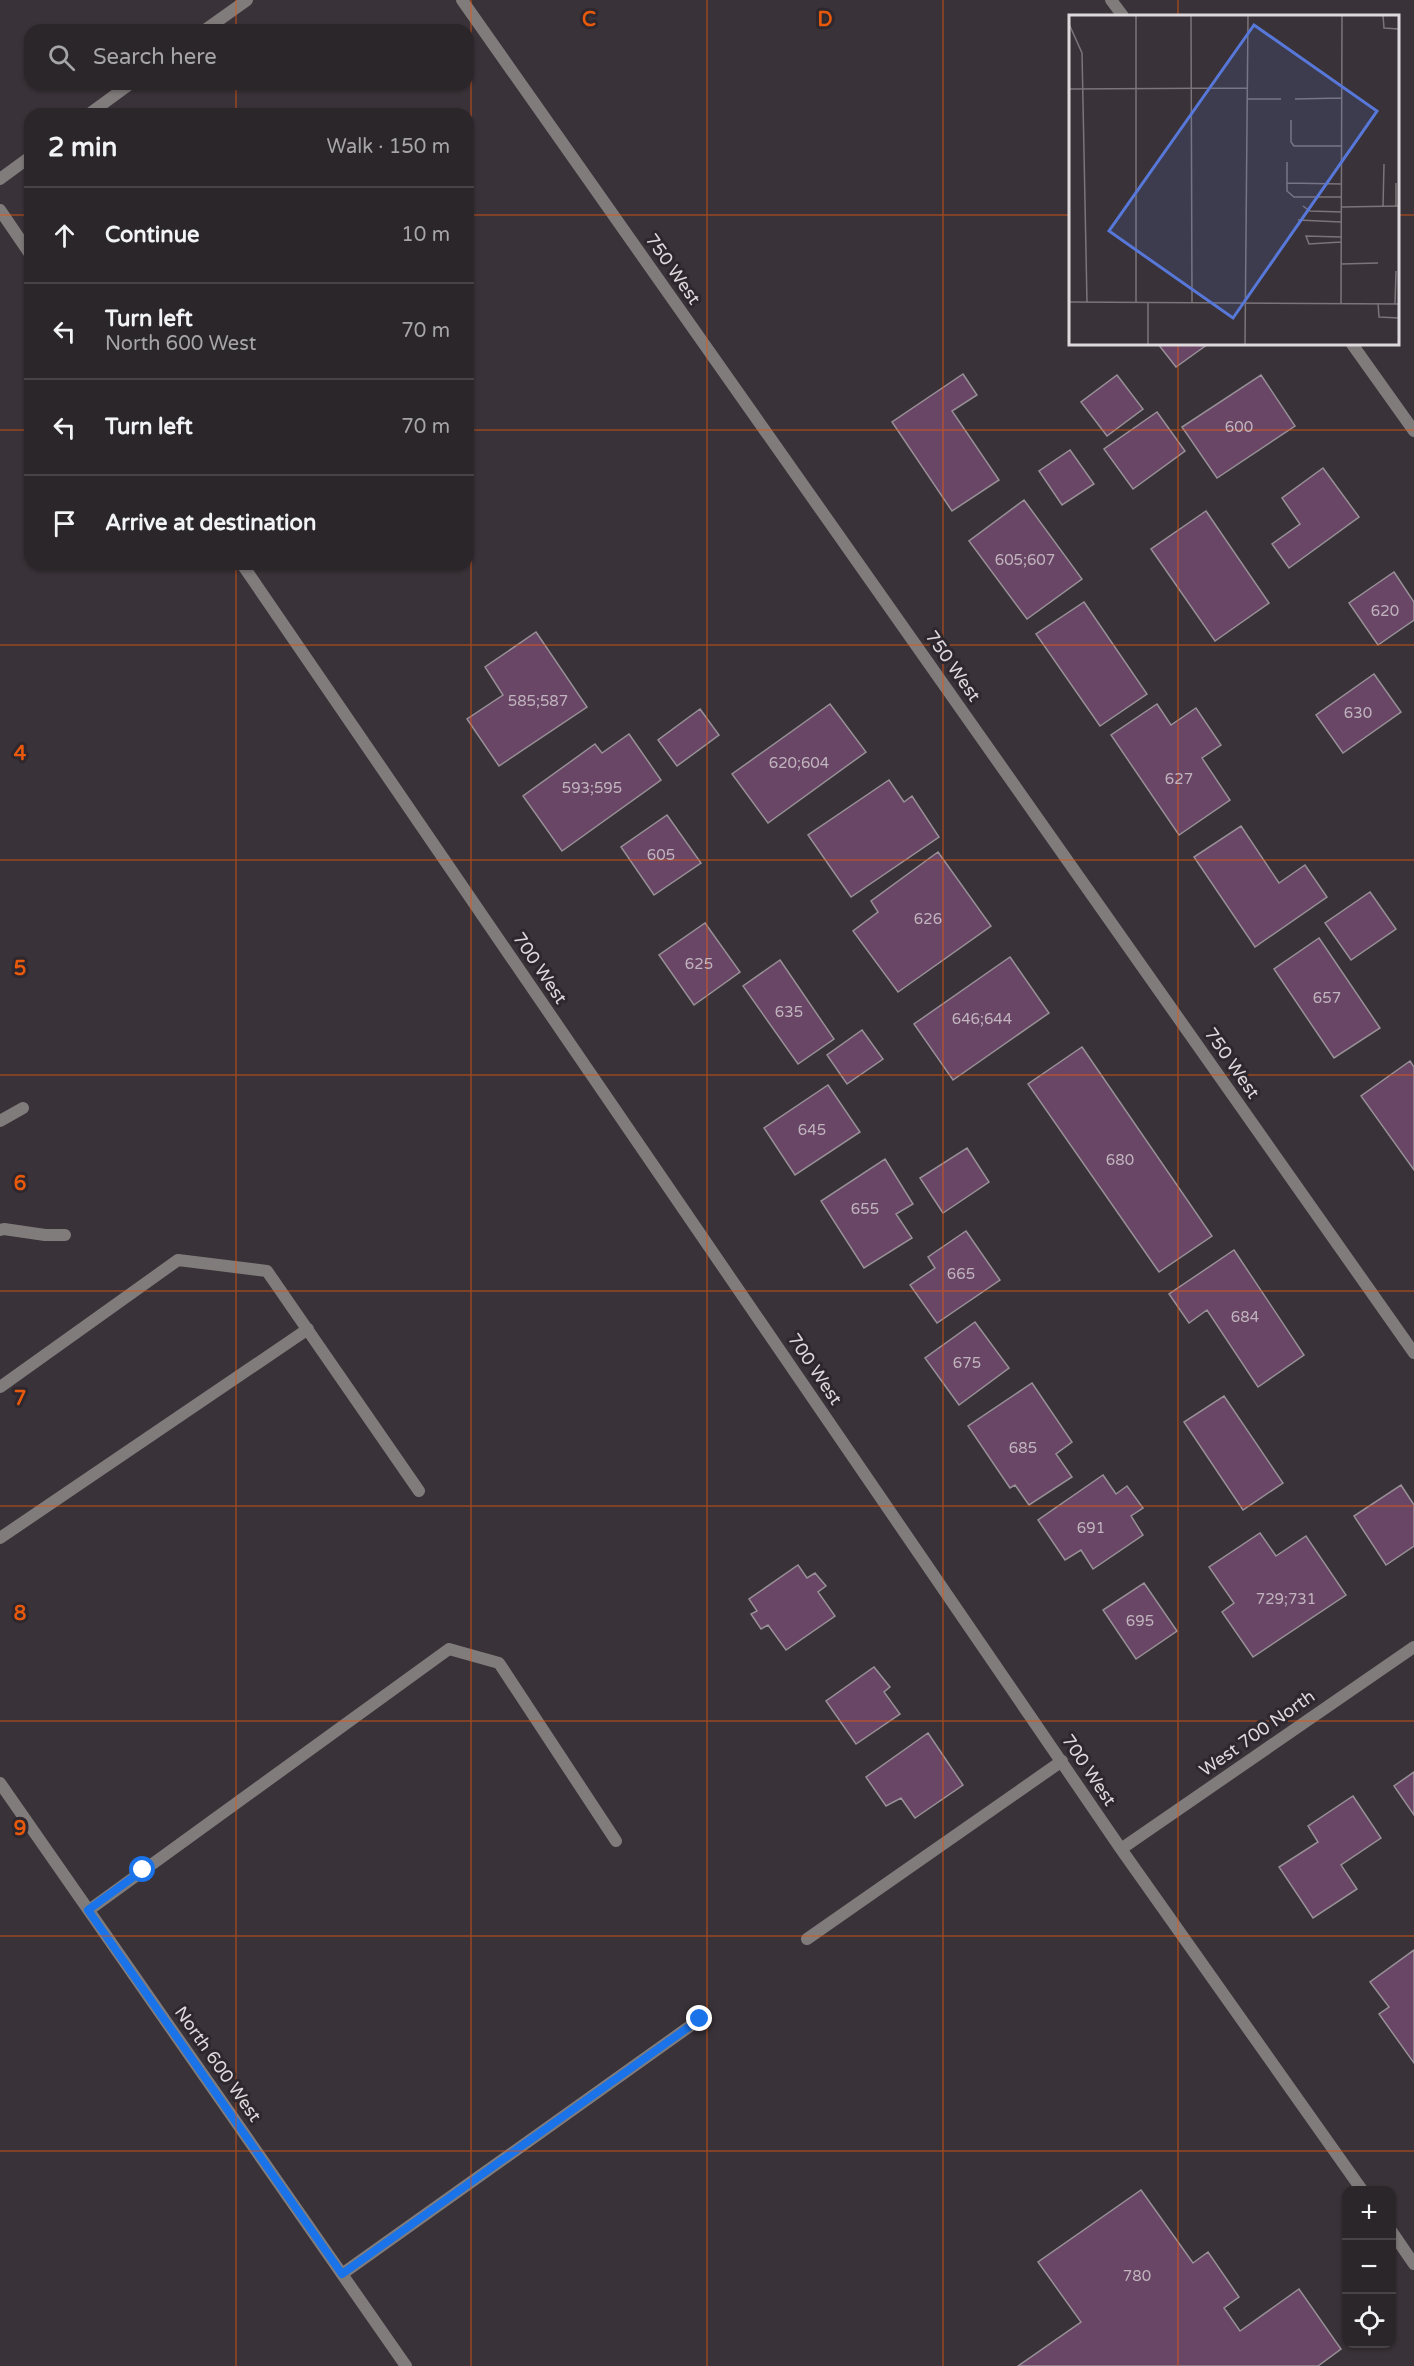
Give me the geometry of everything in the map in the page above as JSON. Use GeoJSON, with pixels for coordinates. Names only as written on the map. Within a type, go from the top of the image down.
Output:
{"type":"FeatureCollection","features":[{"type":"Feature","properties":{"kind":"street"},"geometry":{"type":"LineString","coordinates":[[213,24],[247,0]]}},
{"type":"Feature","properties":{"kind":"street","name":"750 West"},"geometry":{"type":"LineString","coordinates":[[462,0],[1414,1353]]}},
{"type":"Feature","properties":{"kind":"street"},"geometry":{"type":"LineString","coordinates":[[1111,0],[1122,15]]}},
{"type":"Feature","properties":{"kind":"street"},"geometry":{"type":"LineString","coordinates":[[97,108],[122,90]]}},
{"type":"Feature","properties":{"kind":"street"},"geometry":{"type":"LineString","coordinates":[[0,178],[24,161]]}},
{"type":"Feature","properties":{"kind":"street"},"geometry":{"type":"LineString","coordinates":[[0,210],[24,245]]}},
{"type":"Feature","properties":{"kind":"street"},"geometry":{"type":"LineString","coordinates":[[1353,345],[1414,431]]}},
{"type":"Feature","properties":{"kind":"street","name":"700 West"},"geometry":{"type":"LineString","coordinates":[[246,570],[1121,1849],[1359,2186]]}},
{"type":"Feature","properties":{"kind":"street"},"geometry":{"type":"LineString","coordinates":[[0,1121],[23,1108]]}},
{"type":"Feature","properties":{"kind":"street"},"geometry":{"type":"LineString","coordinates":[[0,1230],[65,1235]]}},
{"type":"Feature","properties":{"kind":"street"},"geometry":{"type":"LineString","coordinates":[[0,1387],[178,1260],[267,1271],[419,1491]]}},
{"type":"Feature","properties":{"kind":"street"},"geometry":{"type":"LineString","coordinates":[[0,1538],[308,1329]]}},
{"type":"Feature","properties":{"kind":"street","name":"West 700 North"},"geometry":{"type":"LineString","coordinates":[[1121,1849],[1414,1647]]}},
{"type":"Feature","properties":{"kind":"street"},"geometry":{"type":"LineString","coordinates":[[88,1910],[449,1649],[499,1663],[616,1841]]}},
{"type":"Feature","properties":{"kind":"street"},"geometry":{"type":"LineString","coordinates":[[807,1939],[1062,1761]]}},
{"type":"Feature","properties":{"kind":"street","name":"North 600 West"},"geometry":{"type":"LineString","coordinates":[[0,1783],[406,2366]]}},
{"type":"Feature","properties":{"kind":"street"},"geometry":{"type":"LineString","coordinates":[[342,2274],[700,2019]]}},
{"type":"Feature","properties":{"kind":"street"},"geometry":{"type":"LineString","coordinates":[[1396,2238],[1414,2264]]}},
{"type":"Feature","properties":{"kind":"building"},"geometry":{"type":"Polygon","coordinates":[[[1159,345],[1207,345],[1176,367],[1159,345]]]}},
{"type":"Feature","properties":{"kind":"building"},"geometry":{"type":"Polygon","coordinates":[[[963,374],[977,395],[952,411],[999,480],[952,511],[892,422],[963,374]]]}},
{"type":"Feature","properties":{"kind":"building"},"geometry":{"type":"Polygon","coordinates":[[[1117,375],[1143,409],[1107,436],[1081,402],[1117,375]]]}},
{"type":"Feature","properties":{"kind":"building"},"geometry":{"type":"Polygon","coordinates":[[[1261,375],[1295,426],[1217,478],[1182,427],[1261,375]]]}},
{"type":"Feature","properties":{"kind":"building"},"geometry":{"type":"Polygon","coordinates":[[[1157,412],[1185,451],[1133,489],[1104,449],[1157,412]]]}},
{"type":"Feature","properties":{"kind":"building"},"geometry":{"type":"Polygon","coordinates":[[[1070,450],[1094,484],[1062,505],[1039,471],[1070,450]]]}},
{"type":"Feature","properties":{"kind":"building"},"geometry":{"type":"Polygon","coordinates":[[[1323,468],[1359,517],[1289,568],[1272,544],[1300,524],[1282,498],[1323,468]]]}},
{"type":"Feature","properties":{"kind":"building"},"geometry":{"type":"Polygon","coordinates":[[[1024,500],[1082,579],[1027,619],[969,541],[1024,500]]]}},
{"type":"Feature","properties":{"kind":"building"},"geometry":{"type":"Polygon","coordinates":[[[1206,511],[1269,603],[1215,641],[1151,549],[1206,511]]]}},
{"type":"Feature","properties":{"kind":"building"},"geometry":{"type":"Polygon","coordinates":[[[1394,572],[1414,602],[1414,620],[1378,645],[1349,603],[1394,572]]]}},
{"type":"Feature","properties":{"kind":"building"},"geometry":{"type":"Polygon","coordinates":[[[1084,602],[1147,694],[1100,726],[1036,634],[1084,602]]]}},
{"type":"Feature","properties":{"kind":"building"},"geometry":{"type":"Polygon","coordinates":[[[536,632],[587,707],[499,766],[467,719],[503,695],[485,667],[536,632]]]}},
{"type":"Feature","properties":{"kind":"building"},"geometry":{"type":"Polygon","coordinates":[[[1374,674],[1401,712],[1343,753],[1316,715],[1374,674]]]}},
{"type":"Feature","properties":{"kind":"building"},"geometry":{"type":"Polygon","coordinates":[[[830,704],[866,752],[768,823],[732,774],[830,704]]]}},
{"type":"Feature","properties":{"kind":"building"},"geometry":{"type":"Polygon","coordinates":[[[1157,704],[1171,725],[1196,708],[1221,745],[1202,758],[1230,800],[1179,835],[1111,735],[1157,704]]]}},
{"type":"Feature","properties":{"kind":"building"},"geometry":{"type":"Polygon","coordinates":[[[700,709],[719,735],[677,766],[658,740],[700,709]]]}},
{"type":"Feature","properties":{"kind":"building"},"geometry":{"type":"Polygon","coordinates":[[[629,734],[661,780],[562,851],[523,796],[595,744],[602,753],[629,734]]]}},
{"type":"Feature","properties":{"kind":"building"},"geometry":{"type":"Polygon","coordinates":[[[889,780],[904,802],[912,796],[939,837],[851,897],[808,835],[889,780]]]}},
{"type":"Feature","properties":{"kind":"building"},"geometry":{"type":"Polygon","coordinates":[[[667,815],[701,863],[654,895],[621,847],[667,815]]]}},
{"type":"Feature","properties":{"kind":"building"},"geometry":{"type":"Polygon","coordinates":[[[1241,826],[1279,883],[1305,865],[1327,897],[1255,947],[1194,857],[1241,826]]]}},
{"type":"Feature","properties":{"kind":"building"},"geometry":{"type":"Polygon","coordinates":[[[938,852],[991,926],[898,992],[853,931],[878,912],[871,901],[938,852]]]}},
{"type":"Feature","properties":{"kind":"building"},"geometry":{"type":"Polygon","coordinates":[[[1370,892],[1396,929],[1351,960],[1325,923],[1370,892]]]}},
{"type":"Feature","properties":{"kind":"building"},"geometry":{"type":"Polygon","coordinates":[[[705,923],[740,972],[694,1005],[659,955],[705,923]]]}},
{"type":"Feature","properties":{"kind":"building"},"geometry":{"type":"Polygon","coordinates":[[[1319,938],[1380,1028],[1334,1058],[1274,969],[1319,938]]]}},
{"type":"Feature","properties":{"kind":"building"},"geometry":{"type":"Polygon","coordinates":[[[1010,957],[1049,1013],[953,1080],[914,1024],[1010,957]]]}},
{"type":"Feature","properties":{"kind":"building"},"geometry":{"type":"Polygon","coordinates":[[[780,960],[834,1039],[798,1064],[743,986],[780,960]]]}},
{"type":"Feature","properties":{"kind":"building"},"geometry":{"type":"Polygon","coordinates":[[[862,1030],[883,1059],[847,1084],[827,1055],[862,1030]]]}},
{"type":"Feature","properties":{"kind":"building"},"geometry":{"type":"Polygon","coordinates":[[[1082,1047],[1212,1236],[1159,1272],[1028,1084],[1082,1047]]]}},
{"type":"Feature","properties":{"kind":"building"},"geometry":{"type":"Polygon","coordinates":[[[1410,1061],[1414,1067],[1414,1170],[1361,1096],[1410,1061]]]}},
{"type":"Feature","properties":{"kind":"building"},"geometry":{"type":"Polygon","coordinates":[[[828,1085],[860,1132],[795,1175],[764,1128],[828,1085]]]}},
{"type":"Feature","properties":{"kind":"building"},"geometry":{"type":"Polygon","coordinates":[[[967,1148],[989,1182],[943,1213],[920,1178],[967,1148]]]}},
{"type":"Feature","properties":{"kind":"building"},"geometry":{"type":"Polygon","coordinates":[[[885,1159],[913,1204],[896,1214],[912,1238],[864,1268],[821,1201],[885,1159]]]}},
{"type":"Feature","properties":{"kind":"building"},"geometry":{"type":"Polygon","coordinates":[[[966,1231],[1000,1280],[937,1323],[910,1285],[935,1268],[928,1257],[966,1231]]]}},
{"type":"Feature","properties":{"kind":"building"},"geometry":{"type":"Polygon","coordinates":[[[1234,1250],[1304,1355],[1258,1387],[1207,1310],[1189,1323],[1169,1294],[1234,1250]]]}},
{"type":"Feature","properties":{"kind":"building"},"geometry":{"type":"Polygon","coordinates":[[[975,1322],[1009,1368],[959,1405],[925,1358],[975,1322]]]}},
{"type":"Feature","properties":{"kind":"building"},"geometry":{"type":"Polygon","coordinates":[[[1032,1383],[1072,1442],[1056,1454],[1072,1477],[1029,1505],[1015,1485],[1010,1488],[968,1426],[1032,1383]]]}},
{"type":"Feature","properties":{"kind":"building"},"geometry":{"type":"Polygon","coordinates":[[[1224,1396],[1283,1483],[1243,1510],[1184,1422],[1224,1396]]]}},
{"type":"Feature","properties":{"kind":"building"},"geometry":{"type":"Polygon","coordinates":[[[1103,1475],[1116,1494],[1127,1486],[1143,1508],[1131,1516],[1143,1535],[1093,1569],[1081,1550],[1065,1560],[1038,1520],[1103,1475]]]}},
{"type":"Feature","properties":{"kind":"building"},"geometry":{"type":"Polygon","coordinates":[[[1401,1485],[1414,1505],[1414,1546],[1386,1565],[1354,1516],[1401,1485]]]}},
{"type":"Feature","properties":{"kind":"building"},"geometry":{"type":"Polygon","coordinates":[[[1260,1533],[1276,1556],[1306,1536],[1346,1595],[1253,1657],[1222,1612],[1234,1603],[1209,1567],[1260,1533]]]}},
{"type":"Feature","properties":{"kind":"building"},"geometry":{"type":"Polygon","coordinates":[[[798,1565],[807,1578],[815,1573],[826,1586],[818,1592],[835,1616],[786,1650],[768,1625],[761,1629],[751,1614],[757,1611],[749,1599],[798,1565]]]}},
{"type":"Feature","properties":{"kind":"building"},"geometry":{"type":"Polygon","coordinates":[[[1144,1583],[1177,1631],[1136,1659],[1103,1610],[1144,1583]]]}},
{"type":"Feature","properties":{"kind":"building"},"geometry":{"type":"Polygon","coordinates":[[[874,1667],[890,1687],[884,1692],[900,1714],[856,1744],[826,1701],[874,1667]]]}},
{"type":"Feature","properties":{"kind":"building"},"geometry":{"type":"Polygon","coordinates":[[[928,1733],[963,1785],[915,1818],[901,1798],[886,1806],[866,1777],[928,1733]]]}},
{"type":"Feature","properties":{"kind":"building"},"geometry":{"type":"Polygon","coordinates":[[[1414,1772],[1414,1815],[1394,1786],[1414,1772]]]}},
{"type":"Feature","properties":{"kind":"building"},"geometry":{"type":"Polygon","coordinates":[[[1353,1796],[1381,1838],[1341,1865],[1357,1889],[1313,1918],[1279,1867],[1318,1842],[1308,1826],[1353,1796]]]}},
{"type":"Feature","properties":{"kind":"building"},"geometry":{"type":"Polygon","coordinates":[[[1414,1950],[1414,2063],[1379,2014],[1389,2007],[1370,1982],[1414,1950]]]}},
{"type":"Feature","properties":{"kind":"building"},"geometry":{"type":"Polygon","coordinates":[[[1141,2190],[1193,2263],[1208,2252],[1239,2297],[1224,2308],[1240,2331],[1299,2289],[1341,2349],[1318,2366],[1018,2366],[1081,2322],[1038,2262],[1141,2190]]]}},
{"type":"Feature","properties":{"kind":"route"},"geometry":{"type":"LineString","coordinates":[[143,1870],[88,1910],[342,2274],[700,2019]]}}]}
